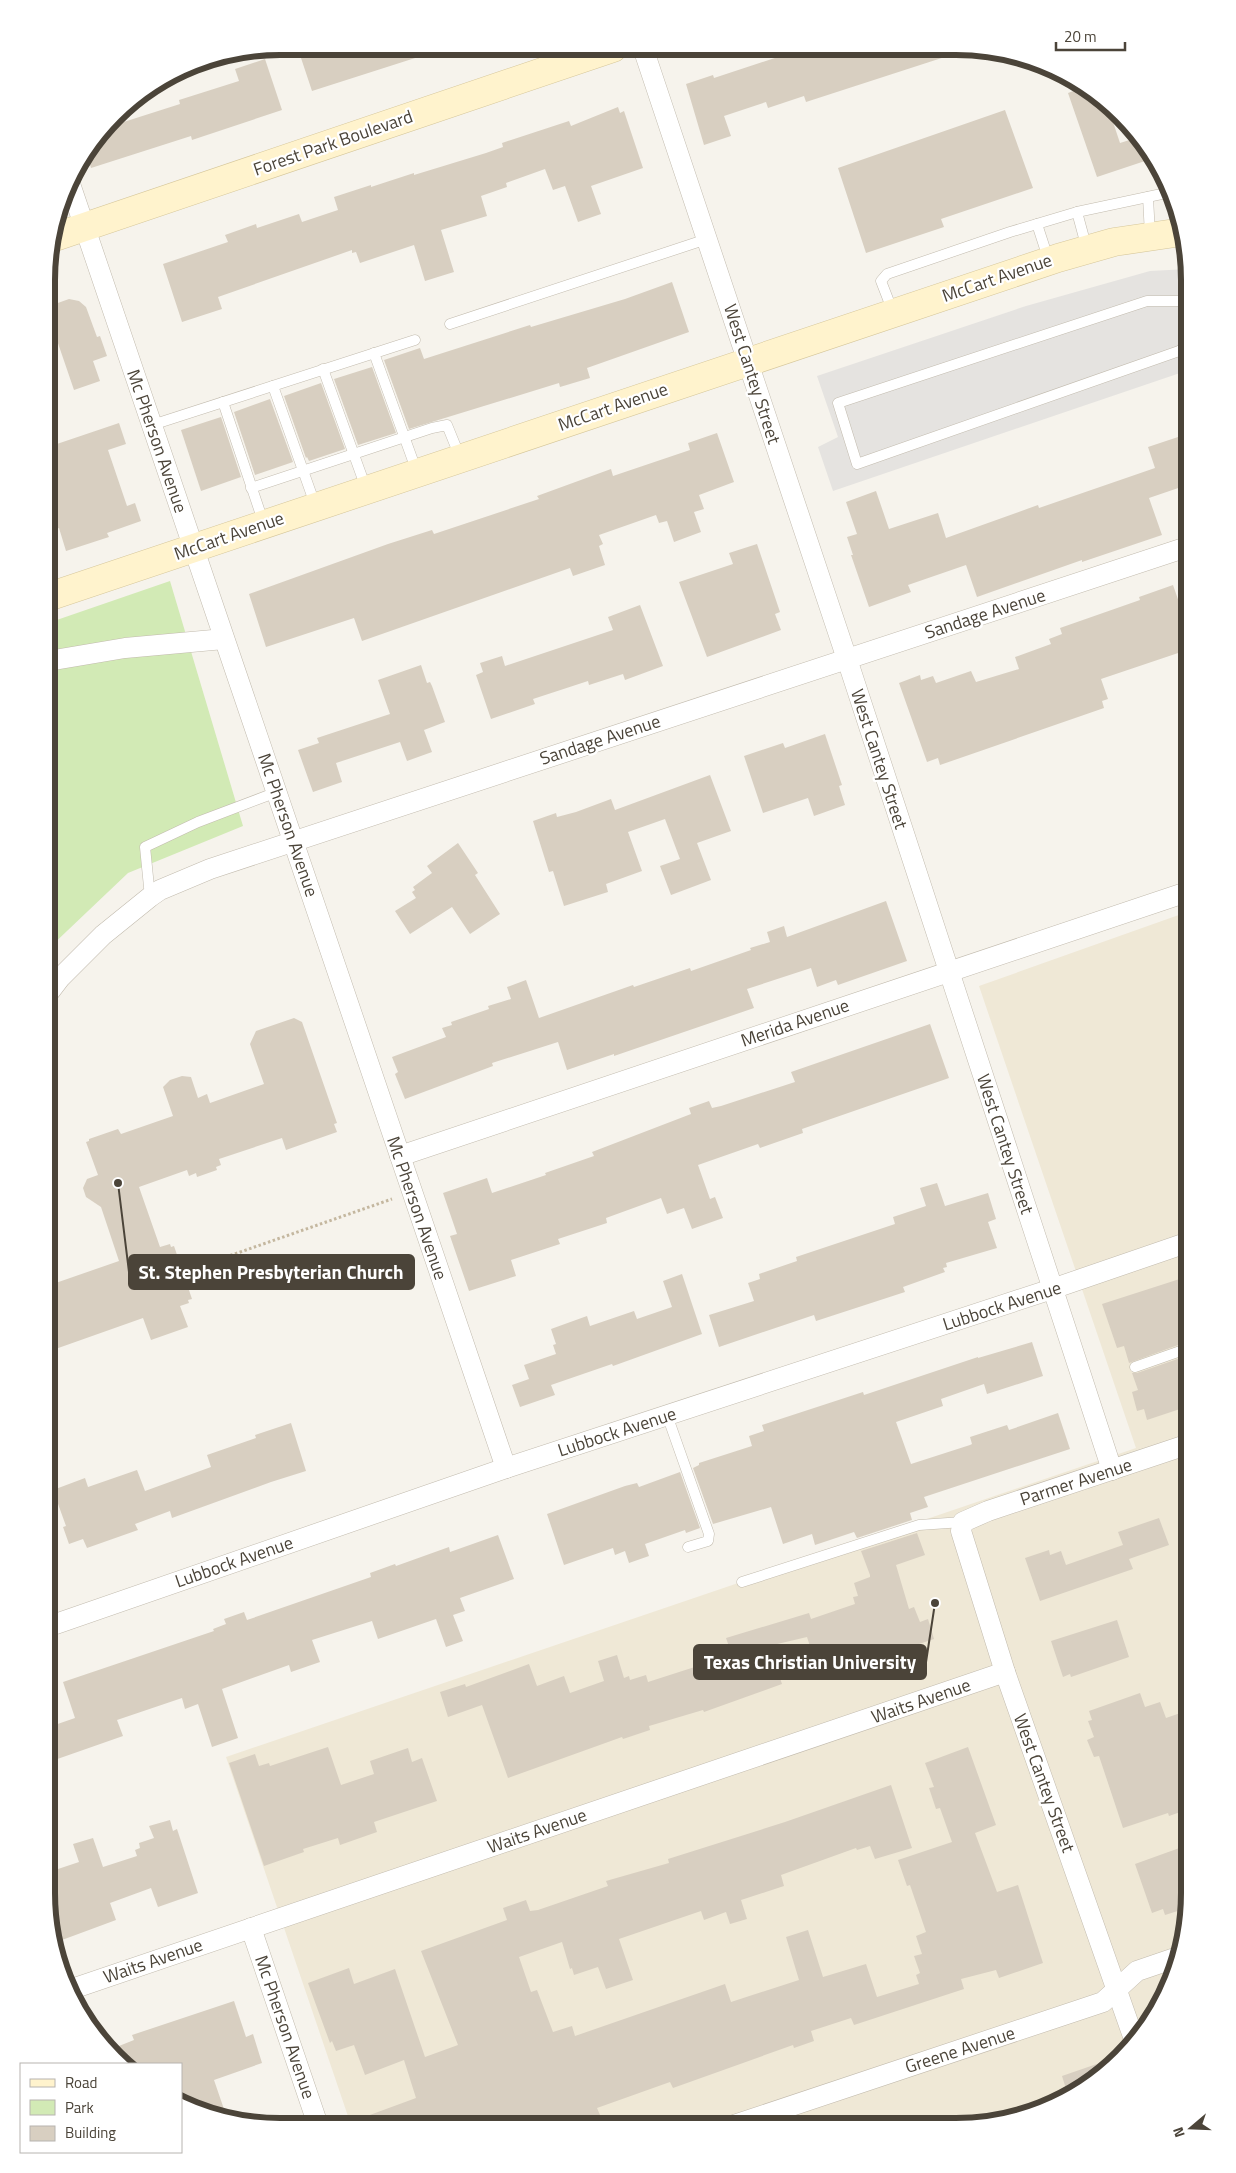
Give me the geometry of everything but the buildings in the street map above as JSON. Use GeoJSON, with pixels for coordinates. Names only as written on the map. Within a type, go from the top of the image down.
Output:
{"type":"FeatureCollection","features":[{"type":"Feature","properties":{"kind":"street","name":"Forest Park Boulevard"},"geometry":{"type":"LineString","coordinates":[[59,236],[592,55]]}},
{"type":"Feature","properties":{"kind":"street","name":"West Cantey Street"},"geometry":{"type":"LineString","coordinates":[[645,55],[847,659],[1112,1470]]}},
{"type":"Feature","properties":{"kind":"street","name":"Mc Pherson Avenue"},"geometry":{"type":"LineString","coordinates":[[73,192],[506,1468]]}},
{"type":"Feature","properties":{"kind":"street","name":"McCart Avenue"},"geometry":{"type":"LineString","coordinates":[[55,595],[1049,261],[1114,242],[1176,233]]}},
{"type":"Feature","properties":{"kind":"street","name":"Sandage Avenue"},"geometry":{"type":"LineString","coordinates":[[55,985],[103,935],[150,897],[160,890],[210,869],[1181,549]]}},
{"type":"Feature","properties":{"kind":"street"},"geometry":{"type":"LineString","coordinates":[[55,660],[126,648],[224,639]]}},
{"type":"Feature","properties":{"kind":"street","name":"Merida Avenue"},"geometry":{"type":"LineString","coordinates":[[400,1156],[1181,894]]}},
{"type":"Feature","properties":{"kind":"street","name":"Lubbock Avenue"},"geometry":{"type":"LineString","coordinates":[[55,1624],[506,1468],[1181,1245]]}},
{"type":"Feature","properties":{"kind":"street","name":"Parmer Avenue"},"geometry":{"type":"LineString","coordinates":[[963,1522],[988,1511],[1181,1447]]}},
{"type":"Feature","properties":{"kind":"street","name":"West Cantey Street"},"geometry":{"type":"LineString","coordinates":[[963,1522],[961,1531],[1005,1672],[1132,2033]]}},
{"type":"Feature","properties":{"kind":"street","name":"Waits Avenue"},"geometry":{"type":"LineString","coordinates":[[76,1988],[1005,1672]]}},
{"type":"Feature","properties":{"kind":"street","name":"Mc Pherson Avenue"},"geometry":{"type":"LineString","coordinates":[[251,1928],[316,2118]]}},
{"type":"Feature","properties":{"kind":"street","name":"Greene Avenue"},"geometry":{"type":"LineString","coordinates":[[755,2118],[1102,2002],[1137,1971],[1171,1959]]}},
{"type":"Feature","properties":{"kind":"lane"},"geometry":{"type":"LineString","coordinates":[[894,313],[881,282],[887,274],[1077,212],[1164,194]]}},
{"type":"Feature","properties":{"kind":"lane"},"geometry":{"type":"LineString","coordinates":[[1148,197],[1150,236]]}},
{"type":"Feature","properties":{"kind":"lane"},"geometry":{"type":"LineString","coordinates":[[1077,212],[1087,250]]}},
{"type":"Feature","properties":{"kind":"lane"},"geometry":{"type":"LineString","coordinates":[[1037,224],[1049,261]]}},
{"type":"Feature","properties":{"kind":"lane"},"geometry":{"type":"LineString","coordinates":[[450,324],[707,239]]}},
{"type":"Feature","properties":{"kind":"lane"},"geometry":{"type":"LineString","coordinates":[[1181,302],[1147,301],[838,403],[857,464],[1181,349]]}},
{"type":"Feature","properties":{"kind":"lane"},"geometry":{"type":"LineString","coordinates":[[152,425],[415,340]]}},
{"type":"Feature","properties":{"kind":"lane"},"geometry":{"type":"LineString","coordinates":[[374,353],[417,473]]}},
{"type":"Feature","properties":{"kind":"lane"},"geometry":{"type":"LineString","coordinates":[[323,369],[367,490]]}},
{"type":"Feature","properties":{"kind":"lane"},"geometry":{"type":"LineString","coordinates":[[273,386],[316,507]]}},
{"type":"Feature","properties":{"kind":"lane"},"geometry":{"type":"LineString","coordinates":[[223,402],[264,524]]}},
{"type":"Feature","properties":{"kind":"lane"},"geometry":{"type":"LineString","coordinates":[[252,488],[446,425],[460,458]]}},
{"type":"Feature","properties":{"kind":"lane"},"geometry":{"type":"LineString","coordinates":[[150,897],[145,847],[198,822],[277,792]]}},
{"type":"Feature","properties":{"kind":"lane"},"geometry":{"type":"LineString","coordinates":[[1135,1367],[1181,1351]]}},
{"type":"Feature","properties":{"kind":"lane"},"geometry":{"type":"LineString","coordinates":[[667,1415],[709,1534],[708,1541],[688,1547]]}},
{"type":"Feature","properties":{"kind":"lane"},"geometry":{"type":"LineString","coordinates":[[742,1582],[919,1525],[963,1522]]}},
{"type":"Feature","properties":{"kind":"path"},"geometry":{"type":"LineString","coordinates":[[183,1272],[412,1192]]}},
{"type":"Feature","properties":{"kind":"shaded area"},"geometry":{"type":"Polygon","coordinates":[[[1181,269],[1181,373],[833,491],[818,447],[838,437],[817,376],[1026,306],[1150,271],[1181,269]]]}},
{"type":"Feature","properties":{"kind":"shaded area"},"geometry":{"type":"Polygon","coordinates":[[[1181,914],[1181,1908],[1177,1937],[1169,1965],[1151,2005],[1134,2030],[1115,2052],[1081,2080],[1042,2101],[1000,2114],[971,2118],[349,2118],[226,1757],[1136,1448],[979,986],[1181,914]]]}},
{"type":"Feature","properties":{"kind":"green space"},"geometry":{"type":"Polygon","coordinates":[[[170,581],[243,826],[128,873],[55,942],[55,621],[170,581]]]}},
{"type":"Feature","properties":{"kind":"place","name":"St. Stephen Presbyterian Church"},"geometry":{"type":"Point","coordinates":[118,1183]}},
{"type":"Feature","properties":{"kind":"place","name":"Texas Christian University"},"geometry":{"type":"Point","coordinates":[935,1603]}}]}
